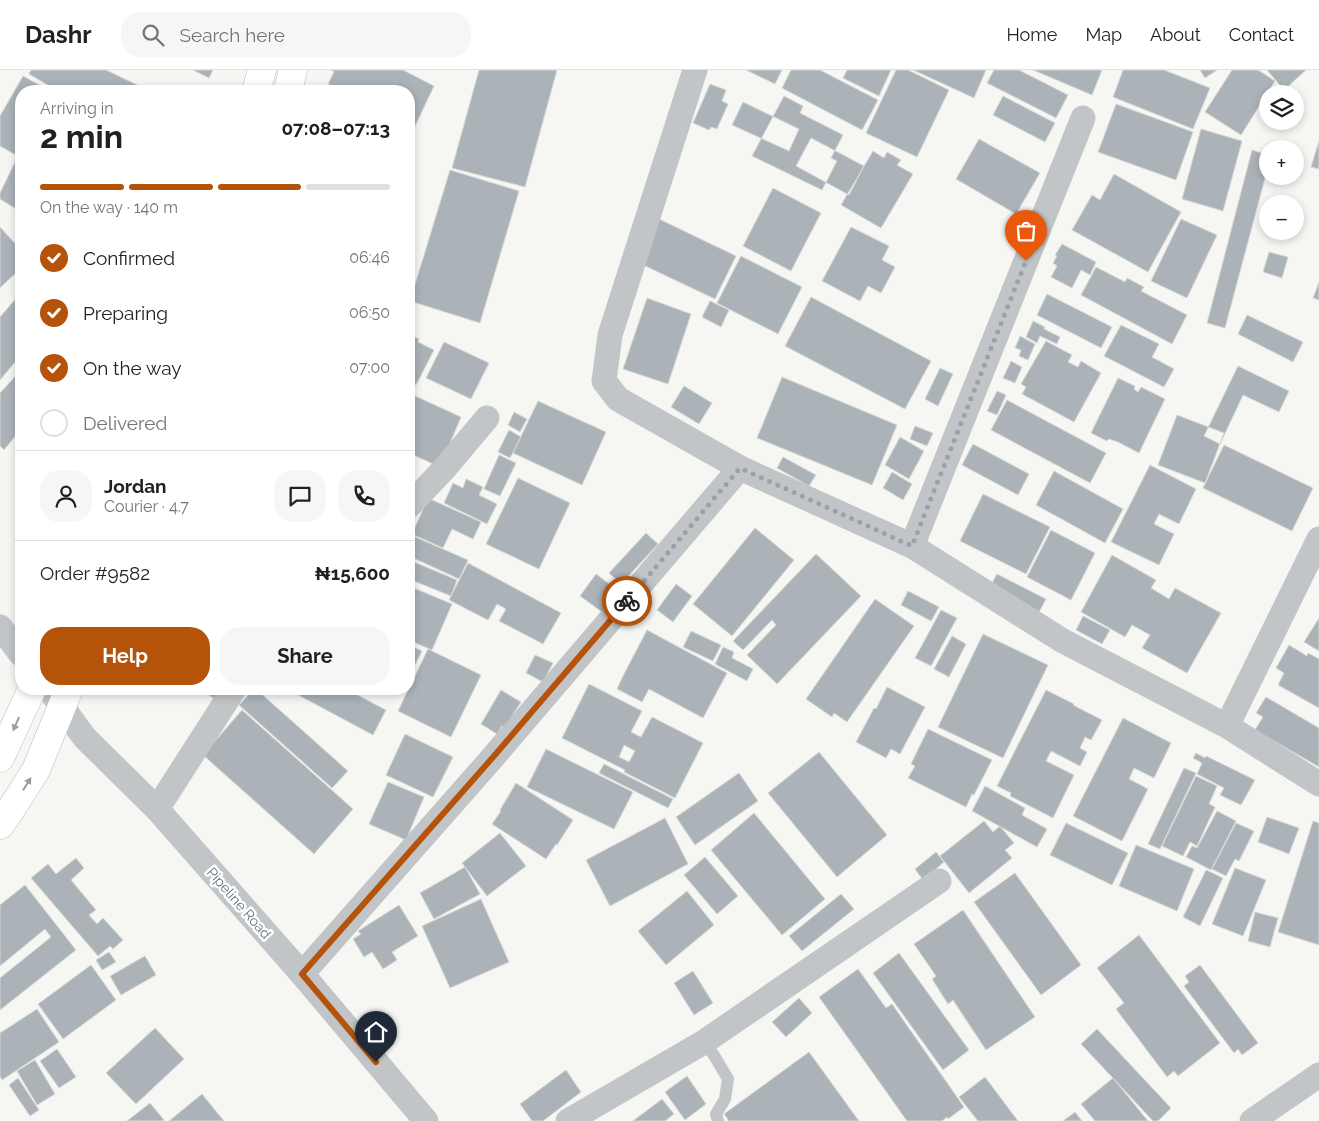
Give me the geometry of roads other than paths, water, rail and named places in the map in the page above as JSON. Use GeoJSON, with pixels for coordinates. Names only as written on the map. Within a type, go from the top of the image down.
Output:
{"type":"FeatureCollection","features":[{"type":"Feature","properties":{"kind":"main road"},"geometry":{"type":"LineString","coordinates":[[258,85],[262,70]]}},
{"type":"Feature","properties":{"kind":"main road"},"geometry":{"type":"LineString","coordinates":[[289,85],[293,70]]}},
{"type":"Feature","properties":{"kind":"main road"},"geometry":{"type":"LineString","coordinates":[[0,758],[29,695]]}},
{"type":"Feature","properties":{"kind":"main road"},"geometry":{"type":"LineString","coordinates":[[0,824],[36,770],[60,695]]}},
{"type":"Feature","properties":{"kind":"street"},"geometry":{"type":"LineString","coordinates":[[695,70],[610,335],[604,381],[618,398],[740,468],[912,546],[1063,641],[1227,726],[1319,784]]}},
{"type":"Feature","properties":{"kind":"street"},"geometry":{"type":"LineString","coordinates":[[912,546],[1083,118]]}},
{"type":"Feature","properties":{"kind":"street"},"geometry":{"type":"LineString","coordinates":[[415,500],[487,418]]}},
{"type":"Feature","properties":{"kind":"street"},"geometry":{"type":"LineString","coordinates":[[302,974],[494,756],[740,468]]}},
{"type":"Feature","properties":{"kind":"street"},"geometry":{"type":"LineString","coordinates":[[1227,726],[1319,539]]}},
{"type":"Feature","properties":{"kind":"street"},"geometry":{"type":"LineString","coordinates":[[0,627],[15,646]]}},
{"type":"Feature","properties":{"kind":"street","name":"Pipeline Road"},"geometry":{"type":"LineString","coordinates":[[60,695],[85,738],[157,809],[302,974],[426,1121]]}},
{"type":"Feature","properties":{"kind":"street"},"geometry":{"type":"LineString","coordinates":[[157,809],[230,695]]}},
{"type":"Feature","properties":{"kind":"street"},"geometry":{"type":"LineString","coordinates":[[568,1121],[704,1042],[940,881]]}},
{"type":"Feature","properties":{"kind":"street"},"geometry":{"type":"LineString","coordinates":[[1252,1121],[1319,1075]]}},
{"type":"Feature","properties":{"kind":"lane"},"geometry":{"type":"LineString","coordinates":[[704,1042],[728,1079],[725,1098],[716,1114],[718,1121]]}}]}
